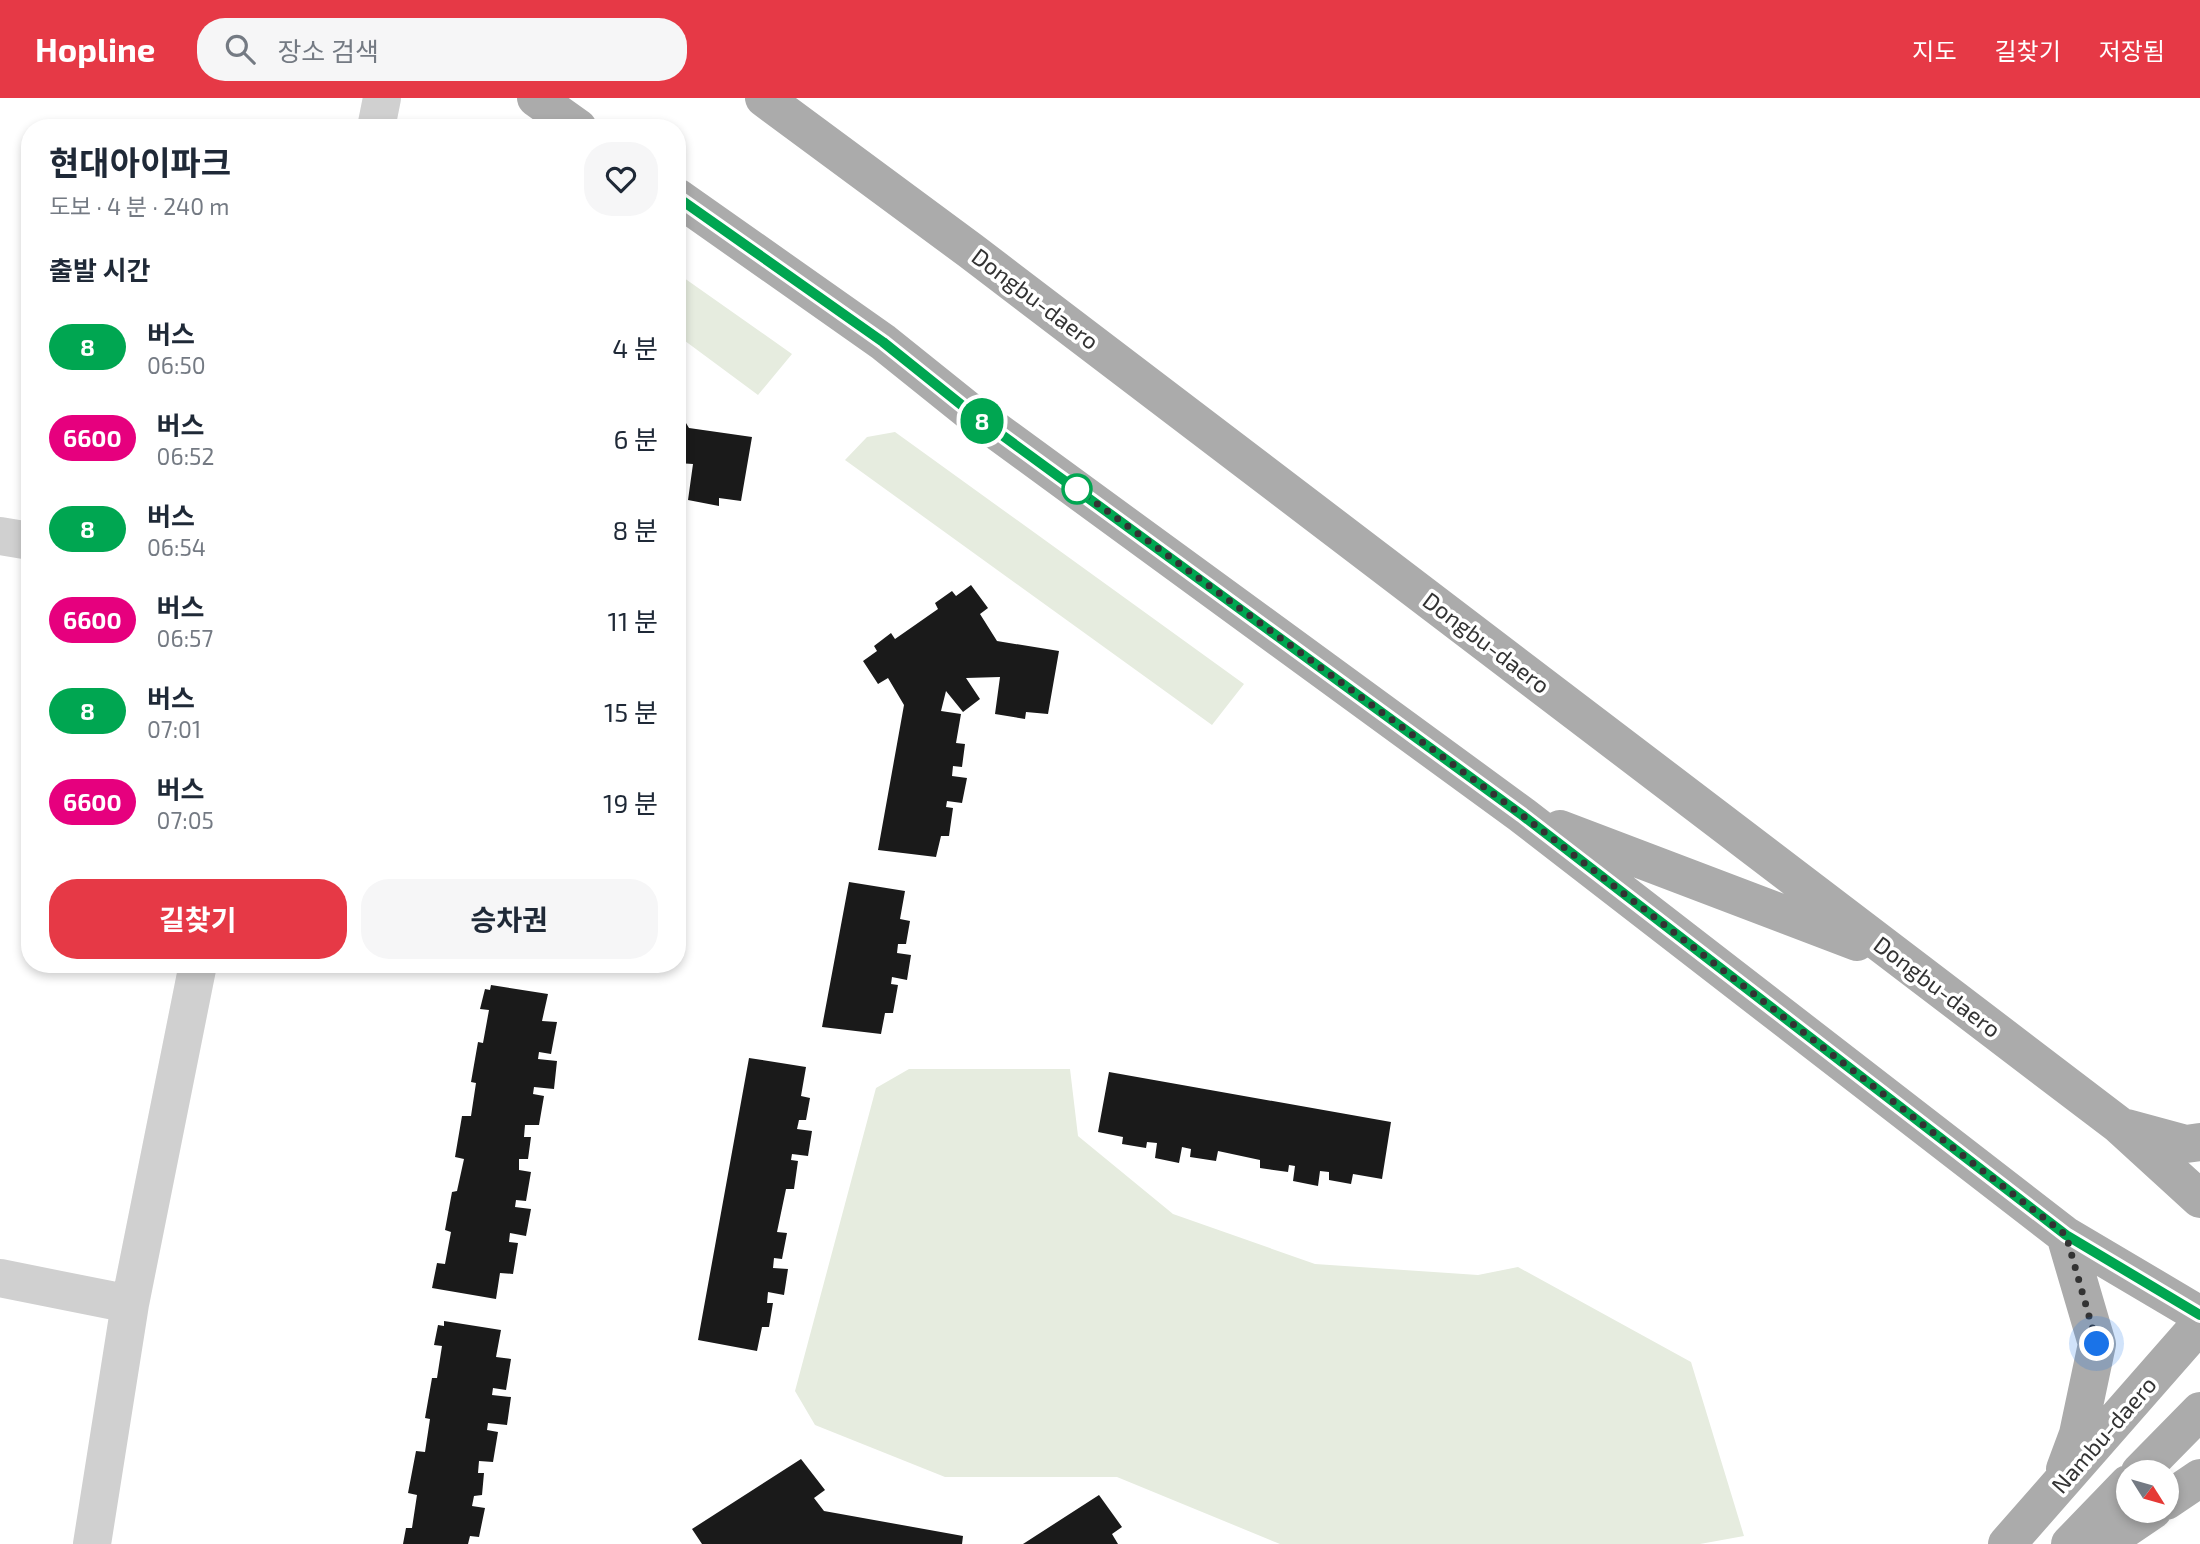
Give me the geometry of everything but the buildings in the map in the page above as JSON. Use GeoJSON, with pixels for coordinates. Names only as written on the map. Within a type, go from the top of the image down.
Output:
{"type":"FeatureCollection","features":[{"type":"Feature","properties":{"kind":"main road"},"geometry":{"type":"LineString","coordinates":[[536,98],[565,119]]}},
{"type":"Feature","properties":{"kind":"main road","name":"Dongbu-daero"},"geometry":{"type":"LineString","coordinates":[[764,98],[971,251],[2119,1125],[2200,1199]]}},
{"type":"Feature","properties":{"kind":"main road"},"geometry":{"type":"LineString","coordinates":[[686,203],[883,342],[969,411],[1522,815],[2066,1235],[2200,1315]]}},
{"type":"Feature","properties":{"kind":"main road"},"geometry":{"type":"LineString","coordinates":[[1522,815],[1899,958]]}},
{"type":"Feature","properties":{"kind":"main road"},"geometry":{"type":"LineString","coordinates":[[2119,1125],[2186,1144],[2200,1142]]}},
{"type":"Feature","properties":{"kind":"main road"},"geometry":{"type":"LineString","coordinates":[[2058,1487],[2078,1434],[2097,1344],[2066,1235]]}},
{"type":"Feature","properties":{"kind":"main road","name":"Nambu-daero"},"geometry":{"type":"LineString","coordinates":[[2007,1544],[2200,1324]]}},
{"type":"Feature","properties":{"kind":"main road"},"geometry":{"type":"LineString","coordinates":[[2152,1460],[2200,1411]]}},
{"type":"Feature","properties":{"kind":"main road"},"geometry":{"type":"LineString","coordinates":[[2179,1492],[2200,1478]]}},
{"type":"Feature","properties":{"kind":"main road","name":"Nambu-daero"},"geometry":{"type":"LineString","coordinates":[[2070,1544],[2116,1496]]}},
{"type":"Feature","properties":{"kind":"main road"},"geometry":{"type":"LineString","coordinates":[[2103,1544],[2133,1523]]}},
{"type":"Feature","properties":{"kind":"street"},"geometry":{"type":"LineString","coordinates":[[378,119],[382,98]]}},
{"type":"Feature","properties":{"kind":"street"},"geometry":{"type":"LineString","coordinates":[[0,536],[21,540]]}},
{"type":"Feature","properties":{"kind":"street"},"geometry":{"type":"LineString","coordinates":[[93,1544],[130,1304],[196,973]]}},
{"type":"Feature","properties":{"kind":"street"},"geometry":{"type":"LineString","coordinates":[[0,1278],[130,1304]]}},
{"type":"Feature","properties":{"kind":"shaded area"},"geometry":{"type":"Polygon","coordinates":[[[686,279],[792,354],[758,395],[686,342],[686,279]]]}},
{"type":"Feature","properties":{"kind":"shaded area"},"geometry":{"type":"Polygon","coordinates":[[[895,432],[1244,684],[1212,725],[845,460],[867,437],[895,432]]]}},
{"type":"Feature","properties":{"kind":"shaded area"},"geometry":{"type":"Polygon","coordinates":[[[909,1069],[1070,1069],[1078,1136],[1173,1214],[1315,1264],[1478,1275],[1518,1267],[1691,1362],[1744,1536],[1700,1544],[1280,1544],[1117,1477],[945,1477],[815,1425],[795,1391],[876,1088],[909,1069]]]}},
{"type":"Feature","properties":{"kind":"bus line","name":"8"},"geometry":{"type":"LineString","coordinates":[[686,203],[883,342],[969,411],[1522,815],[2066,1235],[2200,1315]]}},
{"type":"Feature","properties":{"kind":"route"},"geometry":{"type":"LineString","coordinates":[[1077,489],[1522,815],[2066,1235],[2097,1344]]}}]}
